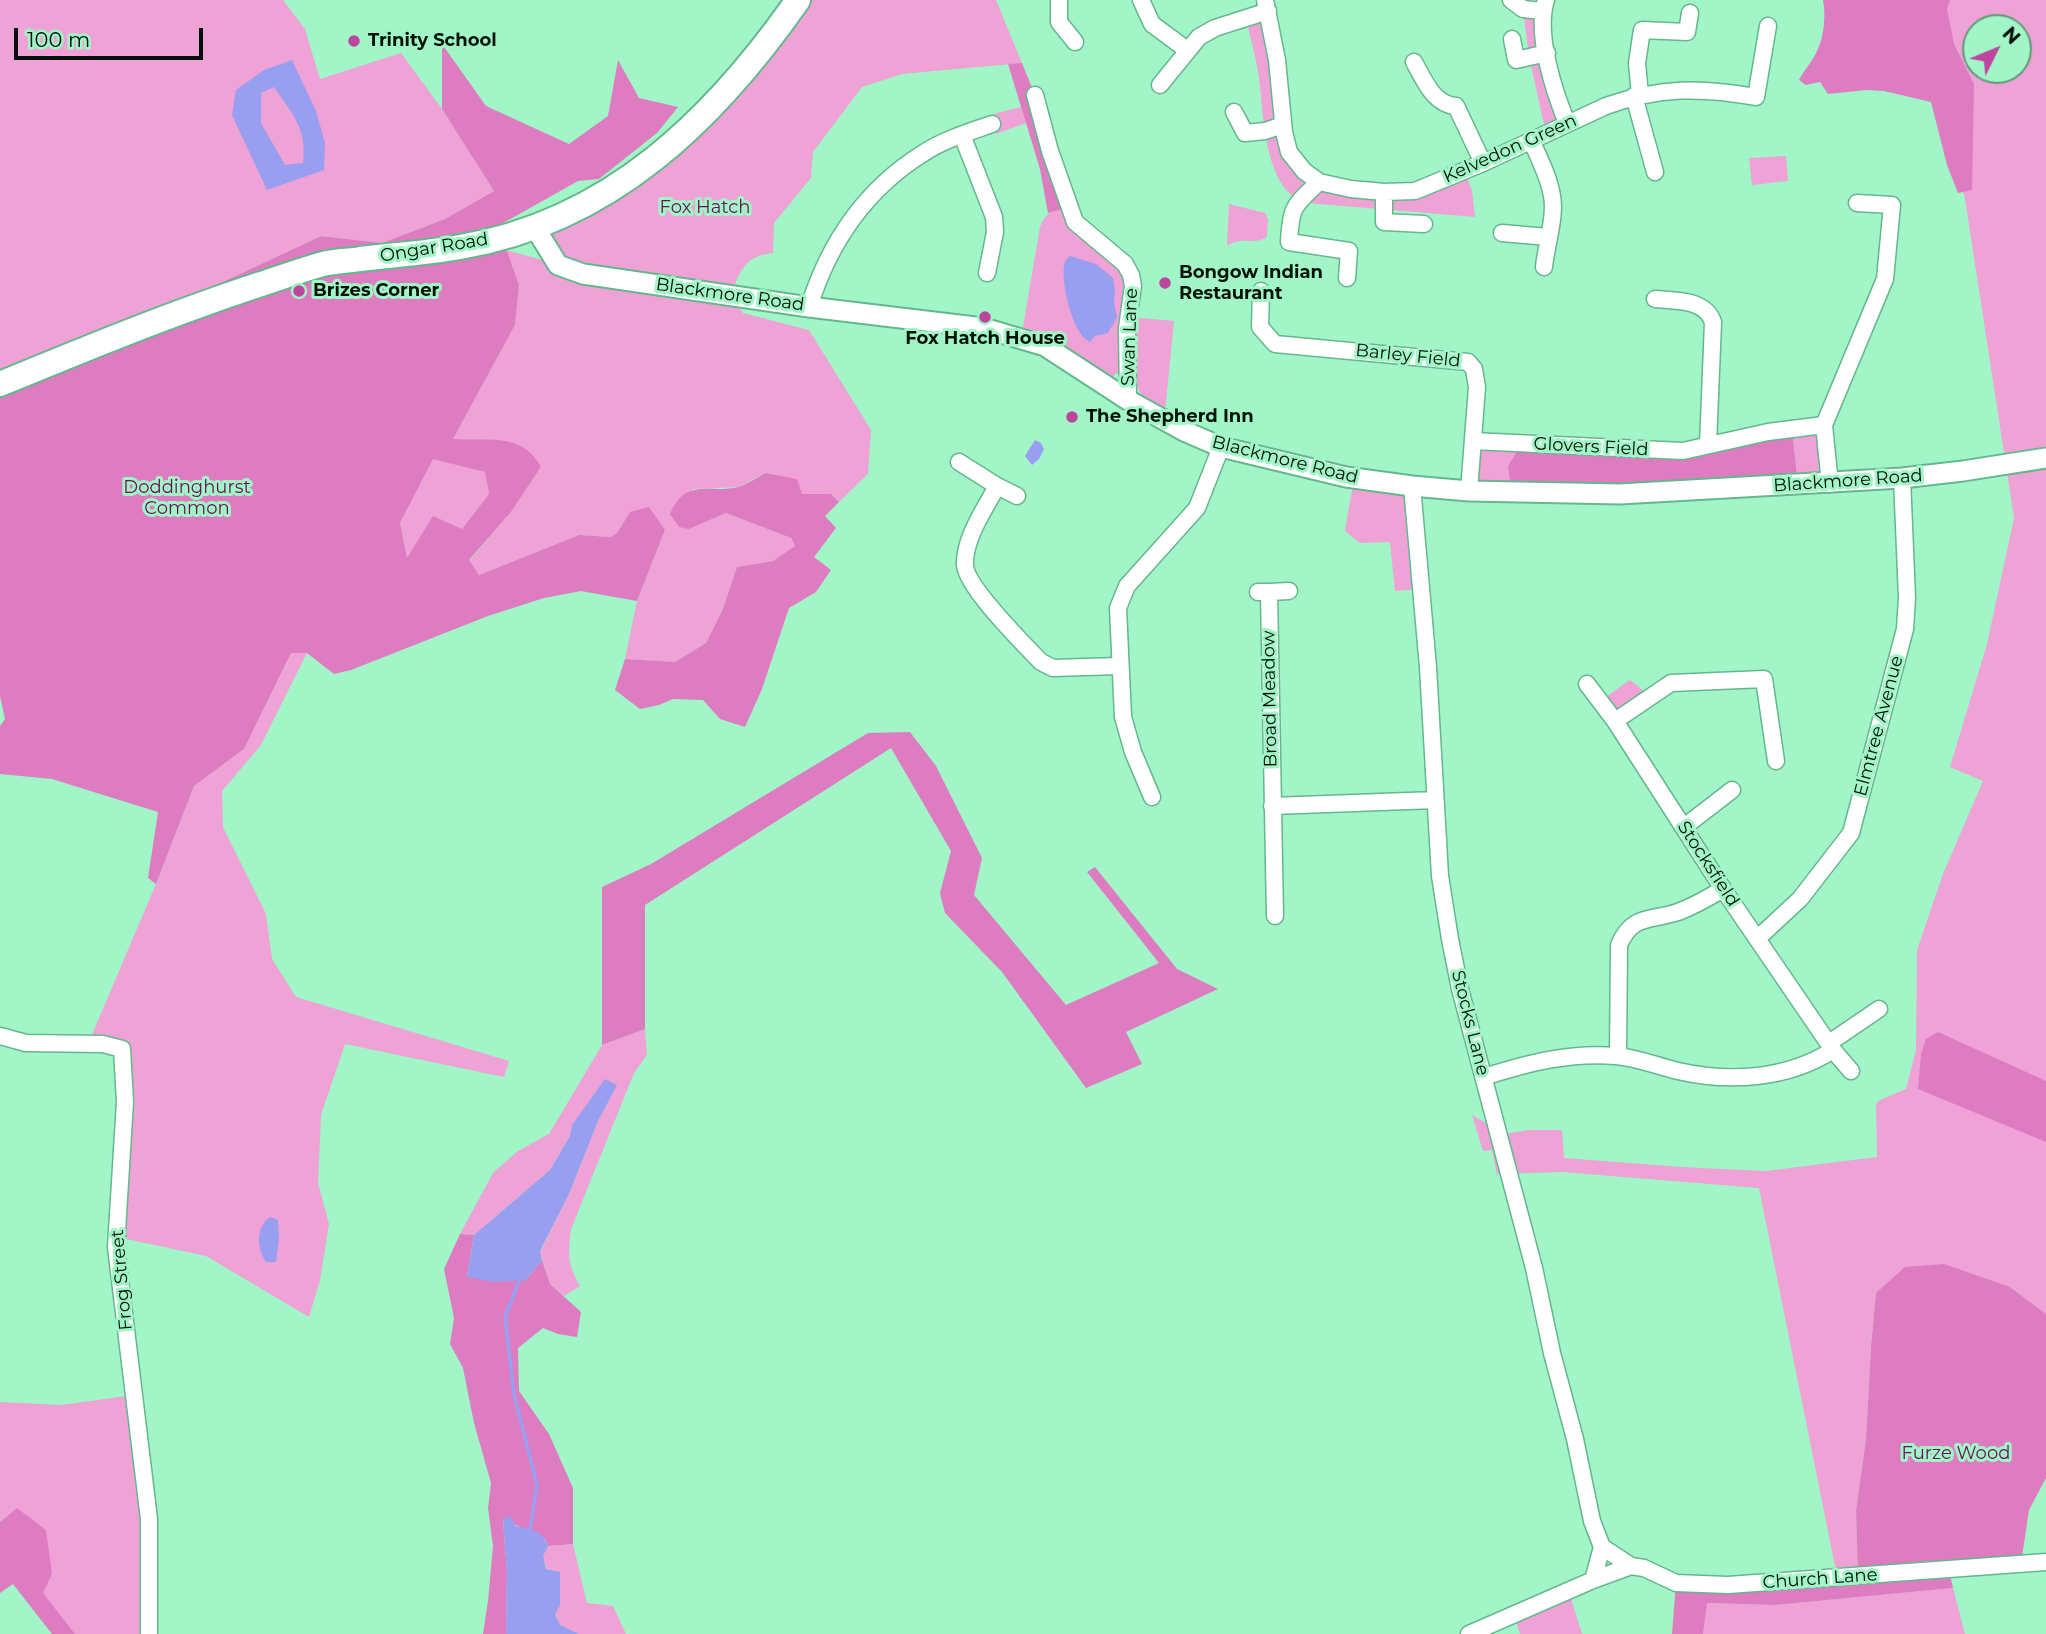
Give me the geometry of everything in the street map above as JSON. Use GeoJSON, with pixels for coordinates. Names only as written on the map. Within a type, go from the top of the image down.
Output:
{"type":"FeatureCollection","features":[{"type":"Feature","properties":{"kind":"main road","name":"Ongar Road"},"geometry":{"type":"LineString","coordinates":[[0,384],[188,308],[325,263],[461,247],[568,214],[614,189],[687,131],[729,88],[798,0]]}},
{"type":"Feature","properties":{"kind":"street"},"geometry":{"type":"LineString","coordinates":[[1059,0],[1059,22],[1074,42]]}},
{"type":"Feature","properties":{"kind":"street"},"geometry":{"type":"LineString","coordinates":[[1141,0],[1152,24],[1187,50]]}},
{"type":"Feature","properties":{"kind":"street"},"geometry":{"type":"LineString","coordinates":[[1511,0],[1522,9],[1545,5],[1547,53],[1557,97],[1567,123]]}},
{"type":"Feature","properties":{"kind":"street"},"geometry":{"type":"LineString","coordinates":[[1160,85],[1199,37],[1267,5],[1289,152],[1304,171],[1319,182],[1299,201],[1292,212],[1289,242],[1349,251],[1347,278]]}},
{"type":"Feature","properties":{"kind":"street"},"geometry":{"type":"LineString","coordinates":[[1655,172],[1637,95],[1637,63],[1642,30],[1686,32],[1690,13]]}},
{"type":"Feature","properties":{"kind":"street","name":"Kelvedon Green"},"geometry":{"type":"LineString","coordinates":[[1319,182],[1351,189],[1415,191],[1637,95],[1685,89],[1756,97],[1768,26]]}},
{"type":"Feature","properties":{"kind":"street"},"geometry":{"type":"LineString","coordinates":[[1512,39],[1516,60],[1547,53]]}},
{"type":"Feature","properties":{"kind":"street"},"geometry":{"type":"LineString","coordinates":[[1414,62],[1426,84],[1441,102],[1447,106],[1456,106],[1483,163]]}},
{"type":"Feature","properties":{"kind":"street","name":"Swan Lane"},"geometry":{"type":"LineString","coordinates":[[1035,95],[1050,151],[1075,222],[1125,264],[1132,275],[1127,328],[1128,400]]}},
{"type":"Feature","properties":{"kind":"street"},"geometry":{"type":"LineString","coordinates":[[1234,112],[1245,133],[1265,131],[1282,118]]}},
{"type":"Feature","properties":{"kind":"street"},"geometry":{"type":"LineString","coordinates":[[809,307],[819,277],[836,241],[873,193],[923,153],[992,124]]}},
{"type":"Feature","properties":{"kind":"street"},"geometry":{"type":"LineString","coordinates":[[962,135],[994,217],[995,232],[987,273]]}},
{"type":"Feature","properties":{"kind":"street"},"geometry":{"type":"LineString","coordinates":[[1531,140],[1553,197],[1544,267]]}},
{"type":"Feature","properties":{"kind":"street"},"geometry":{"type":"LineString","coordinates":[[1384,192],[1384,222],[1424,224]]}},
{"type":"Feature","properties":{"kind":"street"},"geometry":{"type":"LineString","coordinates":[[1830,484],[1824,425],[1885,279],[1899,201],[1857,203]]}},
{"type":"Feature","properties":{"kind":"street","name":"Blackmore Road"},"geometry":{"type":"LineString","coordinates":[[534,226],[558,265],[583,274],[809,307],[984,328],[1022,338],[1045,346],[1128,400],[1184,432],[1221,447],[1346,477],[1469,491],[1616,495],[1902,478],[2046,458]]}},
{"type":"Feature","properties":{"kind":"street"},"geometry":{"type":"LineString","coordinates":[[1502,233],[1548,237]]}},
{"type":"Feature","properties":{"kind":"street","name":"Barley Field"},"geometry":{"type":"LineString","coordinates":[[1261,291],[1260,327],[1275,344],[1468,362],[1477,377],[1469,491]]}},
{"type":"Feature","properties":{"kind":"street"},"geometry":{"type":"LineString","coordinates":[[1655,299],[1688,302],[1705,308],[1711,315],[1713,333],[1708,445]]}},
{"type":"Feature","properties":{"kind":"street","name":"Glovers Field"},"geometry":{"type":"LineString","coordinates":[[1473,441],[1683,452],[1768,432],[1824,425]]}},
{"type":"Feature","properties":{"kind":"street"},"geometry":{"type":"LineString","coordinates":[[1152,797],[1133,752],[1123,717],[1118,608],[1127,586],[1197,508],[1221,447]]}},
{"type":"Feature","properties":{"kind":"street"},"geometry":{"type":"LineString","coordinates":[[959,462],[1017,496]]}},
{"type":"Feature","properties":{"kind":"street","name":"Elmtree Avenue"},"geometry":{"type":"LineString","coordinates":[[1758,938],[1800,899],[1851,833],[1905,629],[1907,598],[1902,478]]}},
{"type":"Feature","properties":{"kind":"street"},"geometry":{"type":"LineString","coordinates":[[998,486],[967,548],[965,568],[979,592],[1041,662],[1053,668],[1119,666]]}},
{"type":"Feature","properties":{"kind":"street","name":"Stocks Lane"},"geometry":{"type":"LineString","coordinates":[[1412,486],[1428,667],[1440,876],[1450,939],[1460,989],[1534,1268],[1592,1521],[1602,1547]]}},
{"type":"Feature","properties":{"kind":"street","name":"Broad Meadow"},"geometry":{"type":"LineString","coordinates":[[1275,916],[1263,592],[1289,591]]}},
{"type":"Feature","properties":{"kind":"street"},"geometry":{"type":"LineString","coordinates":[[1615,722],[1671,683],[1765,679],[1776,761]]}},
{"type":"Feature","properties":{"kind":"street","name":"Stocksfield"},"geometry":{"type":"LineString","coordinates":[[1587,684],[1615,722],[1723,889],[1831,1046],[1852,1070]]}},
{"type":"Feature","properties":{"kind":"street"},"geometry":{"type":"LineString","coordinates":[[1684,827],[1732,790]]}},
{"type":"Feature","properties":{"kind":"street"},"geometry":{"type":"LineString","coordinates":[[1272,806],[1435,800]]}},
{"type":"Feature","properties":{"kind":"street"},"geometry":{"type":"LineString","coordinates":[[1618,1056],[1619,945],[1623,936],[1629,928],[1643,919],[1677,912],[1723,889]]}},
{"type":"Feature","properties":{"kind":"street"},"geometry":{"type":"LineString","coordinates":[[1484,1077],[1584,1054],[1618,1056],[1678,1071],[1745,1078],[1795,1070],[1815,1062],[1831,1046],[1880,1009]]}},
{"type":"Feature","properties":{"kind":"street","name":"Frog Street"},"geometry":{"type":"LineString","coordinates":[[0,1036],[26,1043],[103,1044],[122,1049],[125,1102],[116,1247],[149,1519],[149,1634]]}},
{"type":"Feature","properties":{"kind":"street"},"geometry":{"type":"LineString","coordinates":[[1593,1580],[1602,1547]]}},
{"type":"Feature","properties":{"kind":"street","name":"Church Lane"},"geometry":{"type":"LineString","coordinates":[[1602,1547],[1631,1566],[1644,1568],[1676,1583],[1728,1586],[2046,1562]]}},
{"type":"Feature","properties":{"kind":"street"},"geometry":{"type":"LineString","coordinates":[[1469,1634],[1631,1566]]}},
{"type":"Feature","properties":{"kind":"green space"},"geometry":{"type":"Polygon","coordinates":[[[0,0],[283,0],[305,29],[320,79],[401,53],[442,109],[494,191],[445,219],[382,243],[321,236],[195,295],[0,371],[0,0]]]}},
{"type":"Feature","properties":{"kind":"green space","name":"Fox Hatch"},"geometry":{"type":"Polygon","coordinates":[[[798,0],[996,0],[1022,63],[902,74],[862,87],[813,152],[811,178],[774,223],[773,253],[755,258],[744,267],[731,296],[743,313],[809,330],[871,430],[868,474],[839,502],[831,494],[802,494],[765,473],[739,487],[692,489],[689,529],[726,513],[791,538],[795,547],[773,561],[737,567],[722,611],[706,643],[675,662],[625,659],[637,601],[665,530],[630,512],[617,533],[611,537],[579,535],[479,575],[469,561],[511,512],[541,467],[453,439],[515,325],[519,285],[506,250],[557,264],[534,226],[614,189],[798,0]]]}},
{"type":"Feature","properties":{"kind":"green space"},"geometry":{"type":"Polygon","coordinates":[[[1823,0],[1950,0],[1947,9],[1954,44],[1962,60],[1962,84],[1974,84],[1972,190],[1958,193],[1947,165],[1931,102],[1884,91],[1828,94],[1820,82],[1806,85],[1799,80],[1815,55],[1824,19],[1823,0]]]}},
{"type":"Feature","properties":{"kind":"green space"},"geometry":{"type":"Polygon","coordinates":[[[1919,0],[2046,0],[2046,1314],[2010,1287],[1876,1293],[1866,1439],[1856,1511],[1858,1575],[1837,1576],[1759,1188],[1562,1172],[1497,1174],[1492,1150],[1483,1151],[1472,1115],[1505,1134],[1529,1130],[1562,1130],[1564,1158],[1766,1171],[1877,1157],[1876,1106],[1878,1101],[1906,1089],[1916,1050],[1917,950],[1943,874],[1983,781],[1950,767],[1987,644],[2014,518],[1965,199],[1919,0]]]}},
{"type":"Feature","properties":{"kind":"green space"},"geometry":{"type":"Polygon","coordinates":[[[1523,9],[1543,11],[1567,123],[1546,133],[1529,57],[1523,9]]]}},
{"type":"Feature","properties":{"kind":"green space"},"geometry":{"type":"Polygon","coordinates":[[[1268,11],[1284,132],[1304,171],[1384,192],[1465,171],[1472,191],[1475,217],[1308,203],[1298,200],[1286,190],[1271,159],[1258,72],[1246,18],[1268,11]]]}},
{"type":"Feature","properties":{"kind":"green space","name":"Doddinghurst Common"},"geometry":{"type":"Polygon","coordinates":[[[442,44],[486,106],[569,144],[608,116],[618,60],[639,98],[678,107],[657,133],[599,179],[578,181],[498,226],[519,285],[515,325],[453,439],[514,443],[533,456],[541,467],[511,512],[469,560],[479,575],[579,535],[611,537],[617,533],[630,512],[649,507],[665,530],[637,601],[581,591],[544,598],[488,616],[351,670],[334,674],[307,653],[291,653],[244,749],[194,786],[156,884],[148,878],[158,812],[52,779],[0,774],[0,726],[5,719],[0,696],[0,371],[195,295],[321,236],[382,243],[445,219],[494,191],[442,109],[442,44]],[[433,459],[400,523],[407,558],[433,516],[462,529],[489,494],[485,472],[433,459]]]}},
{"type":"Feature","properties":{"kind":"green space"},"geometry":{"type":"Polygon","coordinates":[[[1022,63],[1035,95],[1070,207],[1048,213],[1040,169],[1008,64],[1022,63]]]}},
{"type":"Feature","properties":{"kind":"green space"},"geometry":{"type":"Polygon","coordinates":[[[1021,107],[1026,123],[996,134],[990,115],[1021,107]]]}},
{"type":"Feature","properties":{"kind":"green space"},"geometry":{"type":"Polygon","coordinates":[[[1786,156],[1788,181],[1752,185],[1749,158],[1786,156]]]}},
{"type":"Feature","properties":{"kind":"green space"},"geometry":{"type":"Polygon","coordinates":[[[1229,204],[1265,213],[1268,219],[1267,237],[1257,241],[1237,241],[1227,246],[1229,204]]]}},
{"type":"Feature","properties":{"kind":"green space"},"geometry":{"type":"Polygon","coordinates":[[[1070,207],[1125,264],[1129,317],[1174,321],[1165,412],[1141,394],[1128,370],[1111,378],[1025,331],[1023,327],[1040,227],[1051,212],[1070,207]]]}},
{"type":"Feature","properties":{"kind":"green space"},"geometry":{"type":"Polygon","coordinates":[[[1824,425],[1830,484],[1798,485],[1792,429],[1824,425]]]}},
{"type":"Feature","properties":{"kind":"green space"},"geometry":{"type":"Polygon","coordinates":[[[1792,429],[1798,485],[1512,492],[1508,466],[1522,444],[1653,451],[1792,429]]]}},
{"type":"Feature","properties":{"kind":"green space"},"geometry":{"type":"Polygon","coordinates":[[[1473,441],[1522,444],[1512,492],[1469,491],[1473,441]]]}},
{"type":"Feature","properties":{"kind":"green space"},"geometry":{"type":"Polygon","coordinates":[[[433,458],[485,472],[489,494],[462,529],[407,559],[400,523],[433,458]]]}},
{"type":"Feature","properties":{"kind":"green space"},"geometry":{"type":"Polygon","coordinates":[[[765,473],[797,479],[802,494],[831,494],[839,502],[825,516],[836,528],[814,557],[831,570],[816,592],[789,608],[762,689],[745,727],[720,719],[703,700],[673,699],[640,709],[615,690],[625,659],[675,662],[706,643],[722,611],[737,567],[773,561],[795,546],[791,538],[726,513],[689,529],[679,527],[670,514],[683,495],[691,491],[739,487],[765,473]]]}},
{"type":"Feature","properties":{"kind":"green space"},"geometry":{"type":"Polygon","coordinates":[[[1354,478],[1412,486],[1421,589],[1395,591],[1390,542],[1360,543],[1345,531],[1354,478]]]}},
{"type":"Feature","properties":{"kind":"green space"},"geometry":{"type":"Polygon","coordinates":[[[291,653],[307,653],[261,745],[222,791],[223,827],[266,914],[272,959],[296,997],[509,1061],[504,1077],[345,1044],[321,1115],[318,1183],[329,1224],[320,1280],[309,1317],[206,1256],[117,1237],[122,1050],[88,1044],[194,786],[244,749],[291,653]]]}},
{"type":"Feature","properties":{"kind":"green space"},"geometry":{"type":"Polygon","coordinates":[[[1630,680],[1650,696],[1615,721],[1600,701],[1630,680]]]}},
{"type":"Feature","properties":{"kind":"green space"},"geometry":{"type":"Polygon","coordinates":[[[910,732],[936,766],[982,858],[974,895],[1066,1005],[1159,963],[1087,872],[1095,867],[1177,969],[1218,989],[1126,1032],[1142,1064],[1086,1088],[1002,972],[945,913],[940,893],[951,851],[891,748],[645,905],[645,1029],[602,1045],[602,887],[651,864],[868,733],[910,732]]]}},
{"type":"Feature","properties":{"kind":"green space"},"geometry":{"type":"Polygon","coordinates":[[[645,1029],[647,1055],[634,1073],[571,1229],[570,1259],[580,1286],[564,1296],[550,1284],[540,1252],[569,1194],[597,1123],[616,1085],[572,1125],[570,1136],[550,1170],[474,1235],[460,1234],[493,1173],[518,1151],[549,1134],[602,1045],[645,1029]]]}},
{"type":"Feature","properties":{"kind":"green space"},"geometry":{"type":"Polygon","coordinates":[[[1938,1032],[2046,1081],[2046,1142],[1918,1089],[1921,1054],[1926,1039],[1938,1032]]]}},
{"type":"Feature","properties":{"kind":"green space"},"geometry":{"type":"Polygon","coordinates":[[[460,1234],[474,1235],[467,1277],[526,1280],[542,1260],[550,1284],[581,1312],[577,1337],[543,1328],[518,1348],[519,1391],[549,1434],[573,1488],[573,1544],[548,1546],[545,1539],[503,1519],[507,1572],[506,1634],[483,1634],[493,1546],[488,1508],[491,1483],[474,1423],[463,1368],[450,1344],[454,1318],[444,1269],[460,1234]]]}},
{"type":"Feature","properties":{"kind":"green space","name":"Furze Wood"},"geometry":{"type":"Polygon","coordinates":[[[1944,1264],[2010,1287],[2046,1314],[2046,1478],[2029,1510],[2021,1564],[1949,1570],[1953,1588],[1775,1605],[1707,1603],[1703,1634],[1672,1634],[1676,1583],[1858,1575],[1856,1511],[1866,1439],[1876,1293],[1905,1267],[1944,1264]]]}},
{"type":"Feature","properties":{"kind":"green space"},"geometry":{"type":"Polygon","coordinates":[[[134,1395],[149,1634],[75,1634],[42,1593],[52,1574],[17,1508],[0,1522],[0,1402],[61,1405],[134,1395]]]}},
{"type":"Feature","properties":{"kind":"green space"},"geometry":{"type":"Polygon","coordinates":[[[17,1508],[46,1530],[52,1574],[43,1593],[75,1634],[52,1634],[13,1584],[0,1593],[0,1522],[17,1508]]]}},
{"type":"Feature","properties":{"kind":"green space"},"geometry":{"type":"Polygon","coordinates":[[[573,1544],[587,1603],[613,1606],[626,1634],[579,1634],[560,1625],[555,1613],[560,1572],[547,1569],[542,1556],[548,1546],[573,1544]]]}},
{"type":"Feature","properties":{"kind":"green space"},"geometry":{"type":"Polygon","coordinates":[[[1953,1588],[1965,1634],[1703,1634],[1706,1603],[1775,1605],[1953,1588]]]}},
{"type":"Feature","properties":{"kind":"green space"},"geometry":{"type":"Polygon","coordinates":[[[1569,1592],[1582,1634],[1520,1634],[1514,1615],[1569,1592]]]}},
{"type":"Feature","properties":{"kind":"water"},"geometry":{"type":"Polygon","coordinates":[[[292,60],[316,111],[325,143],[324,170],[267,190],[232,115],[236,90],[264,70],[292,60]],[[274,87],[261,93],[261,123],[285,165],[303,163],[301,131],[274,87]]]}},
{"type":"Feature","properties":{"kind":"water"},"geometry":{"type":"Polygon","coordinates":[[[1070,256],[1096,264],[1113,278],[1117,317],[1108,333],[1095,336],[1090,342],[1078,330],[1066,295],[1064,264],[1070,256]]]}},
{"type":"Feature","properties":{"kind":"water"},"geometry":{"type":"Polygon","coordinates":[[[1035,440],[1041,443],[1044,449],[1032,465],[1025,456],[1035,440]]]}},
{"type":"Feature","properties":{"kind":"water"},"geometry":{"type":"Polygon","coordinates":[[[605,1079],[617,1085],[598,1121],[569,1194],[540,1251],[542,1260],[526,1280],[494,1282],[467,1277],[474,1235],[550,1170],[570,1136],[572,1125],[605,1079]]]}},
{"type":"Feature","properties":{"kind":"water"},"geometry":{"type":"Polygon","coordinates":[[[270,1217],[278,1220],[276,1262],[266,1262],[259,1245],[260,1232],[270,1217]]]}},
{"type":"Feature","properties":{"kind":"water"},"geometry":{"type":"Polygon","coordinates":[[[510,1516],[516,1526],[536,1532],[546,1541],[548,1546],[543,1556],[546,1569],[560,1572],[560,1605],[555,1614],[560,1625],[579,1634],[506,1634],[507,1572],[503,1519],[510,1516]]]}},
{"type":"Feature","properties":{"kind":"waterway"},"geometry":{"type":"LineString","coordinates":[[519,1281],[505,1317],[514,1394],[537,1485],[530,1531]]}},
{"type":"Feature","properties":{"kind":"place","name":"Trinity School"},"geometry":{"type":"Point","coordinates":[354,41]}},
{"type":"Feature","properties":{"kind":"place","name":"Bongow Indian Restaurant"},"geometry":{"type":"Point","coordinates":[1165,283]}},
{"type":"Feature","properties":{"kind":"place","name":"Brizes Corner"},"geometry":{"type":"Point","coordinates":[299,291]}},
{"type":"Feature","properties":{"kind":"place","name":"Fox Hatch House"},"geometry":{"type":"Point","coordinates":[985,317]}},
{"type":"Feature","properties":{"kind":"place","name":"The Shepherd Inn"},"geometry":{"type":"Point","coordinates":[1072,417]}}]}
